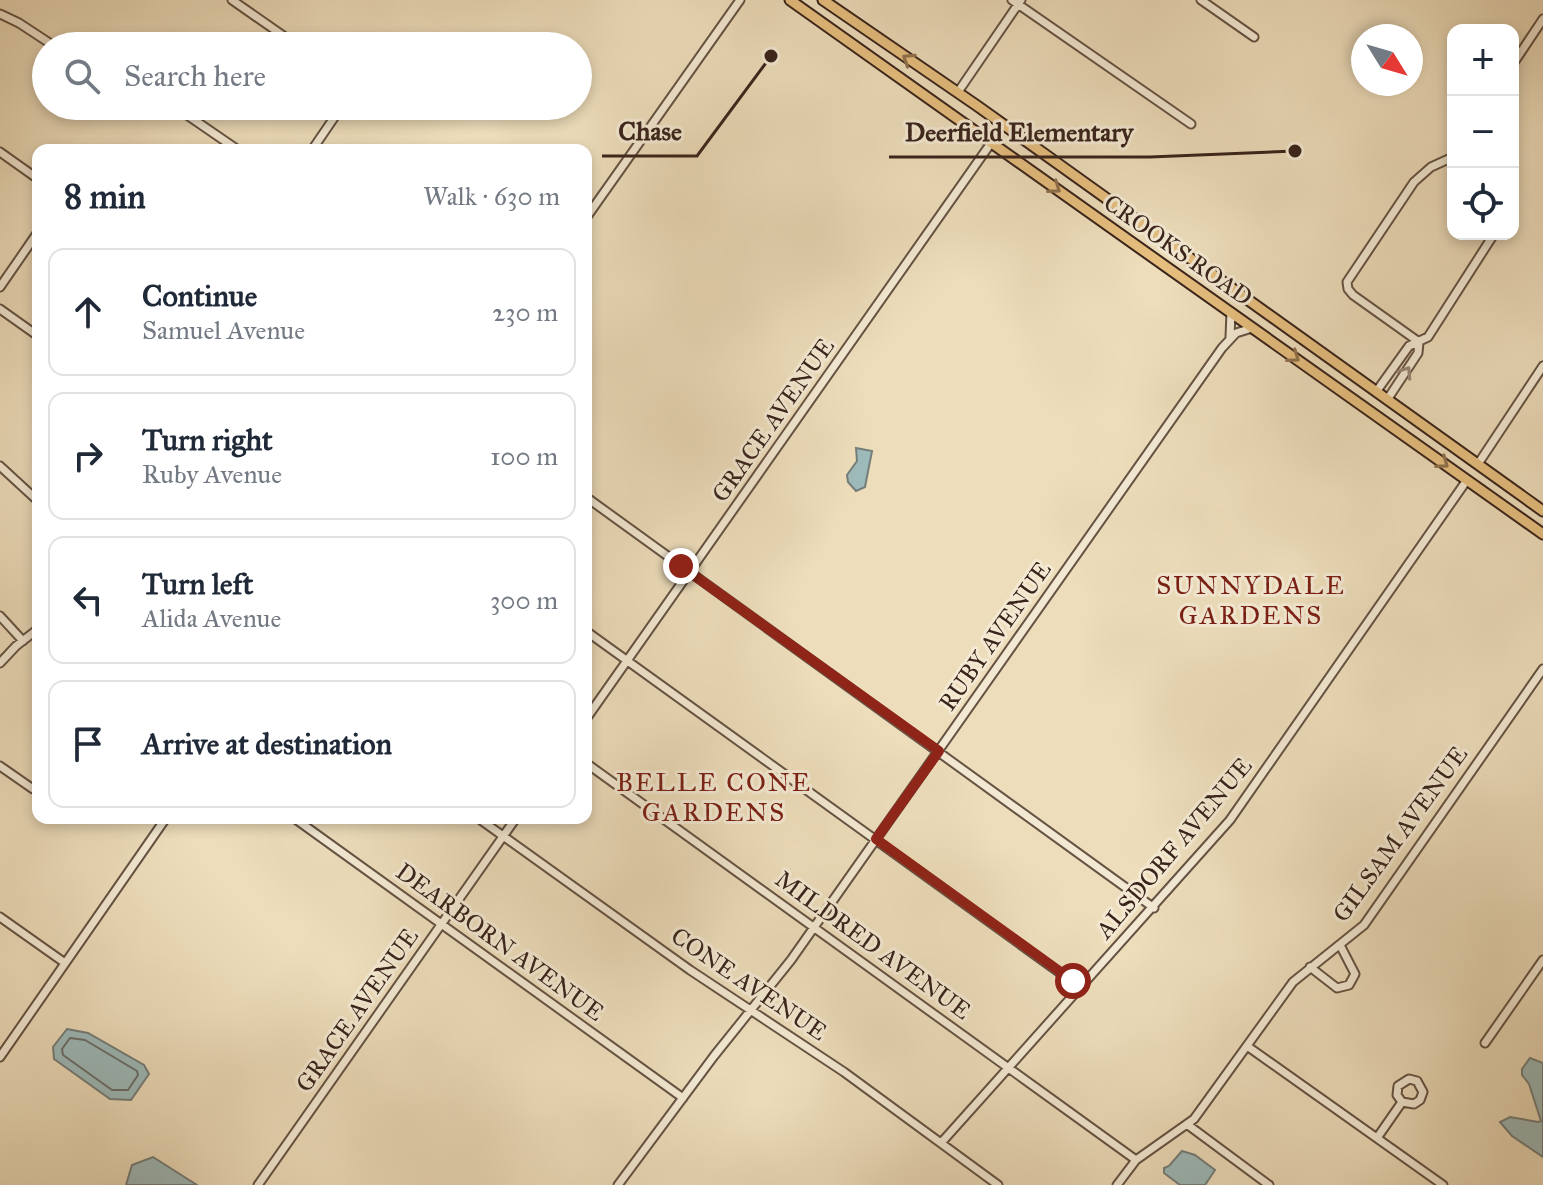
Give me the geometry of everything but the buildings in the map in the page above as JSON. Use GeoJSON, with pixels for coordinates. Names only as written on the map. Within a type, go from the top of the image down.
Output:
{"type":"FeatureCollection","features":[{"type":"Feature","properties":{"kind":"main road","name":"CROOKS ROAD"},"geometry":{"type":"LineString","coordinates":[[790,0],[1543,534]]}},
{"type":"Feature","properties":{"kind":"main road","name":"CROOKS ROAD"},"geometry":{"type":"LineString","coordinates":[[823,0],[958,92],[1543,512]]}},
{"type":"Feature","properties":{"kind":"main road"},"geometry":{"type":"LineString","coordinates":[[941,108],[951,105],[958,92]]}},
{"type":"Feature","properties":{"kind":"main road"},"geometry":{"type":"LineString","coordinates":[[991,143],[995,131],[1007,127]]}},
{"type":"Feature","properties":{"kind":"main road"},"geometry":{"type":"LineString","coordinates":[[1231,312],[1243,313],[1255,306]]}},
{"type":"Feature","properties":{"kind":"main road"},"geometry":{"type":"LineString","coordinates":[[1331,383],[1337,372],[1351,373]]}},
{"type":"Feature","properties":{"kind":"main road"},"geometry":{"type":"LineString","coordinates":[[1524,520],[1537,520],[1543,512]]}},
{"type":"Feature","properties":{"kind":"street"},"geometry":{"type":"LineString","coordinates":[[232,0],[278,32]]}},
{"type":"Feature","properties":{"kind":"street"},"geometry":{"type":"LineString","coordinates":[[592,210],[740,0]]}},
{"type":"Feature","properties":{"kind":"street"},"geometry":{"type":"LineString","coordinates":[[1201,0],[1254,37]]}},
{"type":"Feature","properties":{"kind":"street"},"geometry":{"type":"LineString","coordinates":[[958,92],[1017,1],[1191,124]]}},
{"type":"Feature","properties":{"kind":"street"},"geometry":{"type":"LineString","coordinates":[[0,14],[33,32]]}},
{"type":"Feature","properties":{"kind":"street"},"geometry":{"type":"LineString","coordinates":[[1519,55],[1543,19]]}},
{"type":"Feature","properties":{"kind":"street"},"geometry":{"type":"LineString","coordinates":[[194,120],[229,144]]}},
{"type":"Feature","properties":{"kind":"street"},"geometry":{"type":"LineString","coordinates":[[316,144],[332,120]]}},
{"type":"Feature","properties":{"kind":"street","name":"GRACE AVENUE"},"geometry":{"type":"LineString","coordinates":[[592,711],[991,143]]}},
{"type":"Feature","properties":{"kind":"street"},"geometry":{"type":"LineString","coordinates":[[0,152],[32,175]]}},
{"type":"Feature","properties":{"kind":"street"},"geometry":{"type":"LineString","coordinates":[[1419,342],[1353,295],[1347,282],[1414,182],[1431,167],[1447,160]]}},
{"type":"Feature","properties":{"kind":"street"},"geometry":{"type":"LineString","coordinates":[[1376,392],[1409,346],[1428,337],[1490,240]]}},
{"type":"Feature","properties":{"kind":"street"},"geometry":{"type":"LineString","coordinates":[[0,287],[32,241]]}},
{"type":"Feature","properties":{"kind":"street"},"geometry":{"type":"LineString","coordinates":[[0,309],[32,332]]}},
{"type":"Feature","properties":{"kind":"street"},"geometry":{"type":"LineString","coordinates":[[1229,338],[1231,312]]}},
{"type":"Feature","properties":{"kind":"street"},"geometry":{"type":"LineString","coordinates":[[1229,338],[1253,328]]}},
{"type":"Feature","properties":{"kind":"street","name":"RUBY AVENUE"},"geometry":{"type":"LineString","coordinates":[[618,1185],[814,927],[1229,338]]}},
{"type":"Feature","properties":{"kind":"street"},"geometry":{"type":"LineString","coordinates":[[1387,400],[1418,353],[1419,342]]}},
{"type":"Feature","properties":{"kind":"street"},"geometry":{"type":"LineString","coordinates":[[1478,464],[1543,366]]}},
{"type":"Feature","properties":{"kind":"street"},"geometry":{"type":"LineString","coordinates":[[0,466],[32,495]]}},
{"type":"Feature","properties":{"kind":"street","name":"ALSDORF AVENUE"},"geometry":{"type":"LineString","coordinates":[[941,1143],[1202,854],[1247,797],[1467,480]]}},
{"type":"Feature","properties":{"kind":"street"},"geometry":{"type":"LineString","coordinates":[[592,501],[1154,908]]}},
{"type":"Feature","properties":{"kind":"street"},"geometry":{"type":"LineString","coordinates":[[0,616],[23,641]]}},
{"type":"Feature","properties":{"kind":"street"},"geometry":{"type":"LineString","coordinates":[[0,663],[32,634]]}},
{"type":"Feature","properties":{"kind":"street"},"geometry":{"type":"LineString","coordinates":[[592,635],[1081,988]]}},
{"type":"Feature","properties":{"kind":"street","name":"GILSAM AVENUE"},"geometry":{"type":"LineString","coordinates":[[1117,1185],[1136,1160],[1188,1125],[1288,988],[1369,919],[1543,669]]}},
{"type":"Feature","properties":{"kind":"street"},"geometry":{"type":"LineString","coordinates":[[0,766],[32,788]]}},
{"type":"Feature","properties":{"kind":"street","name":"MILDRED AVENUE"},"geometry":{"type":"LineString","coordinates":[[592,767],[1136,1160]]}},
{"type":"Feature","properties":{"kind":"street"},"geometry":{"type":"LineString","coordinates":[[0,1057],[162,824]]}},
{"type":"Feature","properties":{"kind":"street","name":"DEARBORN AVENUE"},"geometry":{"type":"LineString","coordinates":[[302,824],[683,1098]]}},
{"type":"Feature","properties":{"kind":"street","name":"CONE AVENUE"},"geometry":{"type":"LineString","coordinates":[[486,824],[751,1011],[803,1044],[998,1185]]}},
{"type":"Feature","properties":{"kind":"street","name":"GRACE AVENUE"},"geometry":{"type":"LineString","coordinates":[[258,1185],[512,824]]}},
{"type":"Feature","properties":{"kind":"street"},"geometry":{"type":"LineString","coordinates":[[0,917],[65,963]]}},
{"type":"Feature","properties":{"kind":"street"},"geometry":{"type":"LineString","coordinates":[[1310,967],[1337,988],[1349,985],[1355,974],[1340,945]]}},
{"type":"Feature","properties":{"kind":"street"},"geometry":{"type":"LineString","coordinates":[[1485,1043],[1543,960]]}},
{"type":"Feature","properties":{"kind":"street"},"geometry":{"type":"LineString","coordinates":[[1247,1046],[1443,1185]]}},
{"type":"Feature","properties":{"kind":"street"},"geometry":{"type":"LineString","coordinates":[[1377,1138],[1402,1102]]}},
{"type":"Feature","properties":{"kind":"street"},"geometry":{"type":"LineString","coordinates":[[1188,1125],[1269,1185]]}},
{"type":"Feature","properties":{"kind":"water"},"geometry":{"type":"Polygon","coordinates":[[[856,448],[872,451],[865,487],[856,491],[848,482],[847,475],[857,461],[856,448]]]}},
{"type":"Feature","properties":{"kind":"water"},"geometry":{"type":"Polygon","coordinates":[[[67,1029],[88,1033],[144,1065],[149,1074],[131,1100],[110,1099],[54,1059],[53,1047],[67,1029]]]}},
{"type":"Feature","properties":{"kind":"water"},"geometry":{"type":"Polygon","coordinates":[[[1530,1058],[1543,1063],[1543,1157],[1512,1136],[1500,1122],[1510,1117],[1541,1121],[1529,1084],[1522,1075],[1522,1069],[1530,1058]]]}},
{"type":"Feature","properties":{"kind":"water"},"geometry":{"type":"Polygon","coordinates":[[[1182,1151],[1195,1155],[1215,1170],[1205,1185],[1180,1185],[1164,1173],[1164,1168],[1182,1151]]]}},
{"type":"Feature","properties":{"kind":"water"},"geometry":{"type":"Polygon","coordinates":[[[153,1157],[197,1185],[126,1185],[132,1165],[153,1157]]]}},
{"type":"Feature","properties":{"kind":"place","name":"Chase"},"geometry":{"type":"Point","coordinates":[771,56]}},
{"type":"Feature","properties":{"kind":"place","name":"Deerfield Elementary"},"geometry":{"type":"Point","coordinates":[1295,151]}},
{"type":"Feature","properties":{"kind":"district","name":"SUNNYDALE GARDENS"},"geometry":{"type":"Point","coordinates":[1251,600]}},
{"type":"Feature","properties":{"kind":"district","name":"BELLE CONE GARDENS"},"geometry":{"type":"Point","coordinates":[714,797]}},
{"type":"Feature","properties":{"kind":"route"},"geometry":{"type":"LineString","coordinates":[[681,566],[939,751],[876,839],[1073,981]]}}]}
